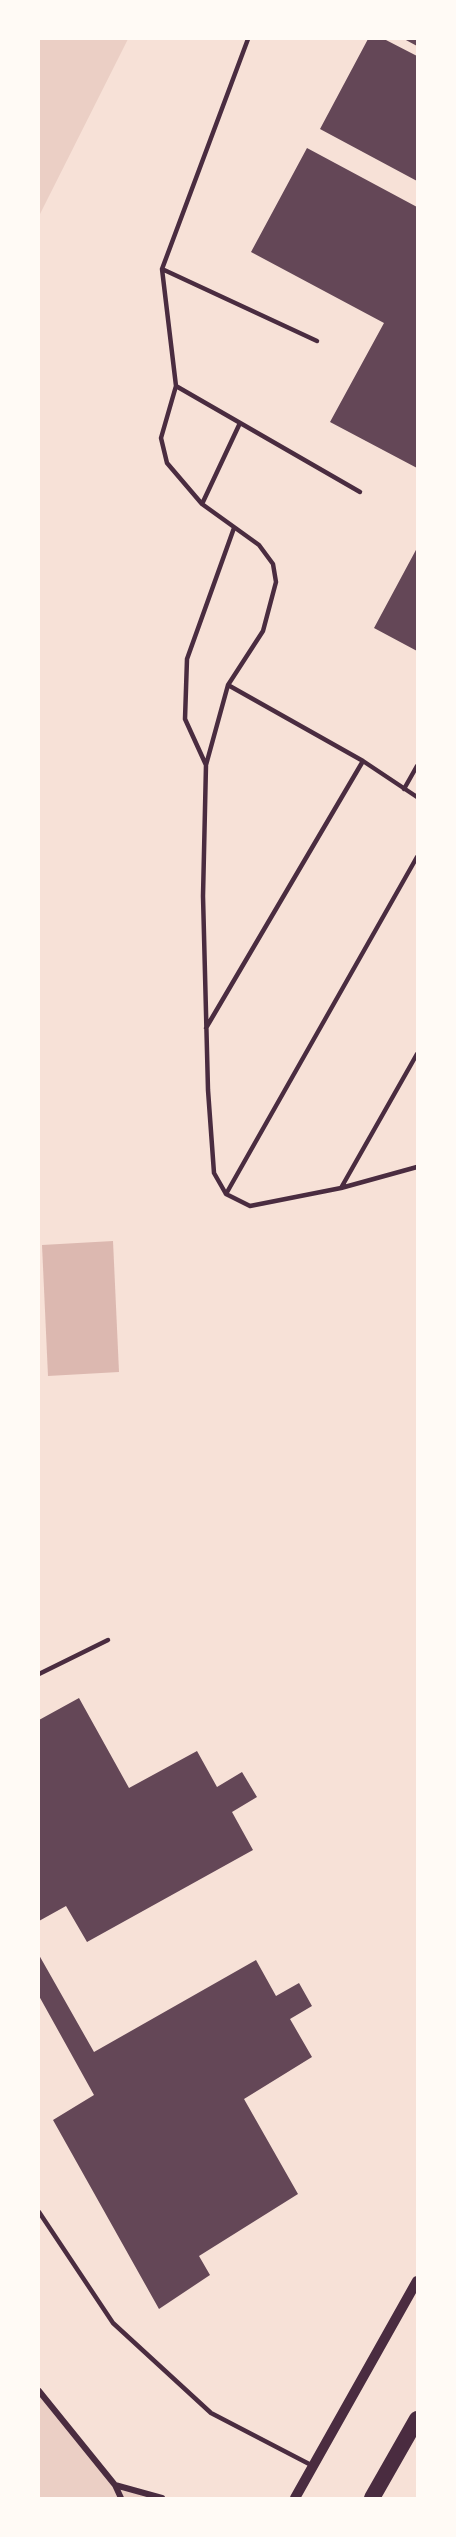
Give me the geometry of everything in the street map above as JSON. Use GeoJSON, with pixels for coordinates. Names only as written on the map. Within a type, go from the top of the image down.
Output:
{"type":"FeatureCollection","features":[{"type":"Feature","properties":{"kind":"highway"},"geometry":{"type":"LineString","coordinates":[[372,2498],[417,2419]]}},
{"type":"Feature","properties":{"kind":"street"},"geometry":{"type":"LineString","coordinates":[[295,2498],[417,2281]]}},
{"type":"Feature","properties":{"kind":"street"},"geometry":{"type":"LineString","coordinates":[[39,2391],[115,2485],[121,2498]]}},
{"type":"Feature","properties":{"kind":"street"},"geometry":{"type":"LineString","coordinates":[[115,2485],[162,2498]]}},
{"type":"Feature","properties":{"kind":"lane"},"geometry":{"type":"LineString","coordinates":[[248,39],[162,269],[176,386],[161,438],[167,463],[202,504],[259,545],[273,564],[276,582],[263,631],[228,685],[206,765],[203,896],[206,1028],[214,1173],[226,1194],[250,1206],[341,1188],[417,1167]]}},
{"type":"Feature","properties":{"kind":"lane"},"geometry":{"type":"LineString","coordinates":[[162,269],[317,341]]}},
{"type":"Feature","properties":{"kind":"lane"},"geometry":{"type":"LineString","coordinates":[[176,386],[360,492]]}},
{"type":"Feature","properties":{"kind":"lane"},"geometry":{"type":"LineString","coordinates":[[202,504],[240,423]]}},
{"type":"Feature","properties":{"kind":"lane"},"geometry":{"type":"LineString","coordinates":[[206,765],[185,719],[187,659],[234,528]]}},
{"type":"Feature","properties":{"kind":"lane"},"geometry":{"type":"LineString","coordinates":[[228,685],[363,761],[417,797]]}},
{"type":"Feature","properties":{"kind":"lane"},"geometry":{"type":"LineString","coordinates":[[206,1028],[363,761]]}},
{"type":"Feature","properties":{"kind":"lane"},"geometry":{"type":"LineString","coordinates":[[404,789],[417,766]]}},
{"type":"Feature","properties":{"kind":"lane"},"geometry":{"type":"LineString","coordinates":[[226,1194],[417,857]]}},
{"type":"Feature","properties":{"kind":"lane"},"geometry":{"type":"LineString","coordinates":[[341,1188],[417,1054]]}},
{"type":"Feature","properties":{"kind":"lane"},"geometry":{"type":"LineString","coordinates":[[39,1674],[108,1640]]}},
{"type":"Feature","properties":{"kind":"lane"},"geometry":{"type":"LineString","coordinates":[[39,2212],[114,2323],[211,2413],[313,2466]]}},
{"type":"Feature","properties":{"kind":"shaded area"},"geometry":{"type":"Polygon","coordinates":[[[39,39],[128,39],[39,216],[39,39]]]}},
{"type":"Feature","properties":{"kind":"shaded area"},"geometry":{"type":"Polygon","coordinates":[[[113,1241],[119,1372],[48,1376],[42,1245],[113,1241]]]}},
{"type":"Feature","properties":{"kind":"shaded area"},"geometry":{"type":"Polygon","coordinates":[[[39,2391],[114,2488],[153,2498],[39,2498],[39,2391]]]}},
{"type":"Feature","properties":{"kind":"building"},"geometry":{"type":"Polygon","coordinates":[[[368,39],[384,39],[417,56],[417,181],[320,129],[368,39]]]}},
{"type":"Feature","properties":{"kind":"building"},"geometry":{"type":"Polygon","coordinates":[[[404,39],[417,39],[417,46],[404,39]]]}},
{"type":"Feature","properties":{"kind":"building"},"geometry":{"type":"Polygon","coordinates":[[[307,148],[417,207],[417,468],[330,422],[384,323],[251,252],[307,148]]]}},
{"type":"Feature","properties":{"kind":"building"},"geometry":{"type":"Polygon","coordinates":[[[417,548],[417,651],[374,628],[417,548]]]}},
{"type":"Feature","properties":{"kind":"building"},"geometry":{"type":"Polygon","coordinates":[[[79,1698],[129,1788],[197,1751],[217,1787],[242,1772],[257,1797],[232,1812],[253,1850],[87,1942],[66,1906],[39,1921],[39,1720],[79,1698]]]}},
{"type":"Feature","properties":{"kind":"building"},"geometry":{"type":"Polygon","coordinates":[[[39,1955],[94,2052],[256,1960],[276,1996],[299,1983],[312,2006],[290,2019],[312,2057],[244,2099],[298,2194],[199,2256],[210,2275],[159,2309],[53,2120],[94,2095],[39,1996],[39,1955]]]}}]}
